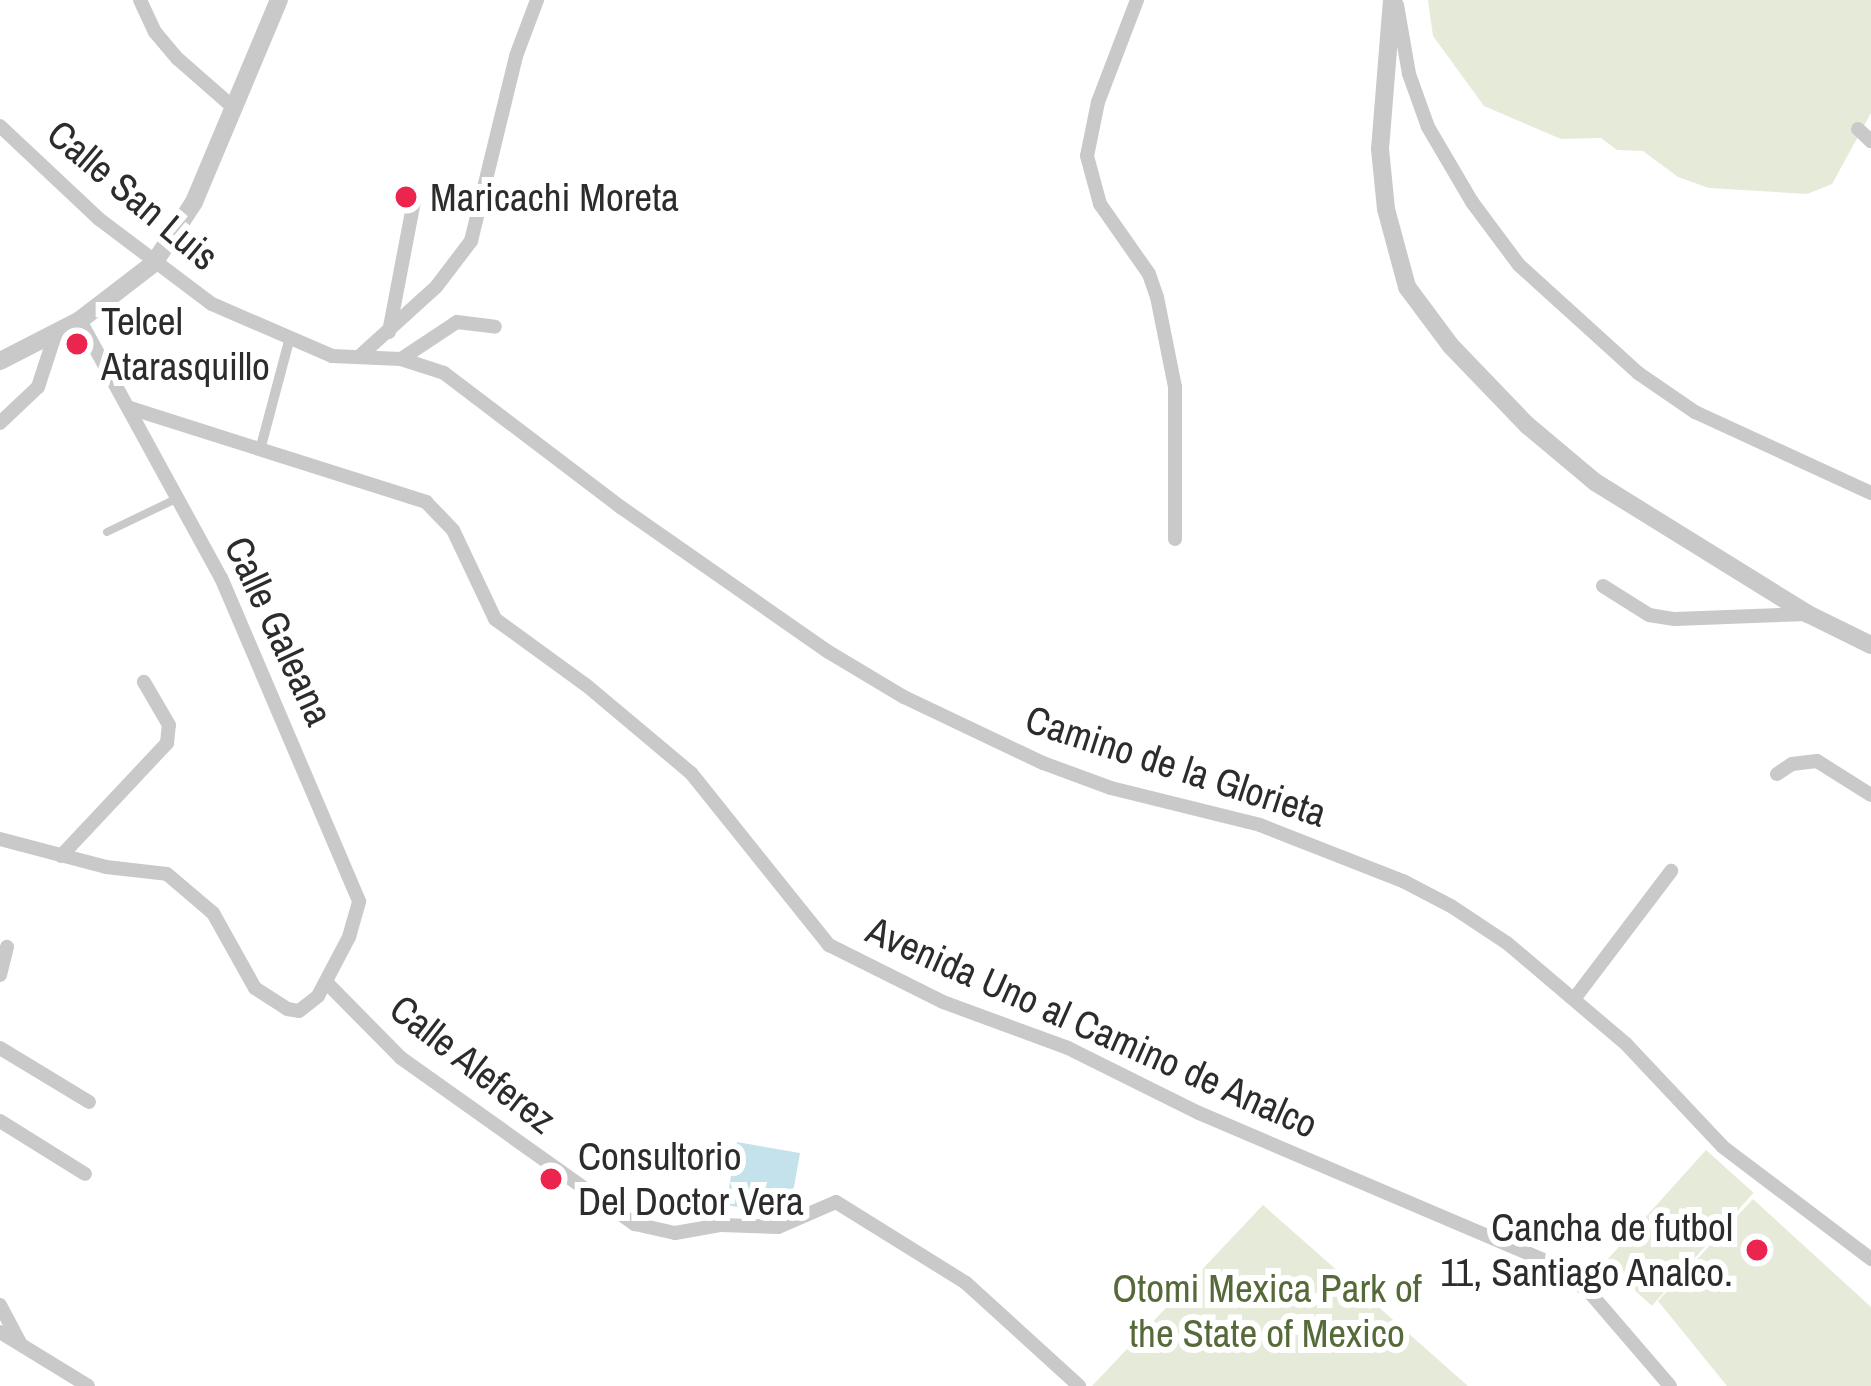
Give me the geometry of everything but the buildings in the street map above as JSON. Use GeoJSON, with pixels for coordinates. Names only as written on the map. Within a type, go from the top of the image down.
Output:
{"type":"FeatureCollection","features":[{"type":"Feature","properties":{"kind":"street"},"geometry":{"type":"LineString","coordinates":[[140,0],[167,47],[198,82],[234,108]]}},
{"type":"Feature","properties":{"kind":"street"},"geometry":{"type":"LineString","coordinates":[[0,361],[80,320],[154,263],[194,202],[279,0]]}},
{"type":"Feature","properties":{"kind":"street"},"geometry":{"type":"LineString","coordinates":[[362,356],[445,278],[471,241],[516,56],[537,0]]}},
{"type":"Feature","properties":{"kind":"street"},"geometry":{"type":"LineString","coordinates":[[1137,0],[1098,102],[1087,156],[1100,204],[1149,274],[1156,297],[1175,387],[1175,539]]}},
{"type":"Feature","properties":{"kind":"street"},"geometry":{"type":"LineString","coordinates":[[1394,0],[1408,74],[1428,127],[1472,202],[1519,266],[1623,362],[1695,412],[1871,493]]}},
{"type":"Feature","properties":{"kind":"street"},"geometry":{"type":"LineString","coordinates":[[1394,0],[1380,148],[1392,240],[1408,286],[1451,346],[1527,425],[1595,482],[1808,614],[1871,645]]}},
{"type":"Feature","properties":{"kind":"street","name":"Calle San Luis"},"geometry":{"type":"LineString","coordinates":[[0,126],[154,263],[212,304],[332,356],[362,356]]}},
{"type":"Feature","properties":{"kind":"street"},"geometry":{"type":"LineString","coordinates":[[1858,129],[1871,141]]}},
{"type":"Feature","properties":{"kind":"street"},"geometry":{"type":"LineString","coordinates":[[389,332],[414,201]]}},
{"type":"Feature","properties":{"kind":"street","name":"Calle Galeana"},"geometry":{"type":"LineString","coordinates":[[80,320],[221,578],[353,875],[359,901],[326,982]]}},
{"type":"Feature","properties":{"kind":"street"},"geometry":{"type":"LineString","coordinates":[[401,359],[458,322],[495,327]]}},
{"type":"Feature","properties":{"kind":"street"},"geometry":{"type":"LineString","coordinates":[[0,423],[38,387],[55,334]]}},
{"type":"Feature","properties":{"kind":"street"},"geometry":{"type":"LineString","coordinates":[[260,450],[290,340]]}},
{"type":"Feature","properties":{"kind":"street","name":"Camino de la Glorieta"},"geometry":{"type":"LineString","coordinates":[[362,356],[401,359],[444,373],[622,508],[827,651],[904,697],[1077,776],[1260,825],[1403,881],[1507,943],[1626,1044],[1723,1147],[1871,1259]]}},
{"type":"Feature","properties":{"kind":"street","name":"Avenida Uno al Camino de Analco"},"geometry":{"type":"LineString","coordinates":[[130,408],[426,502],[442,516],[495,619],[586,685],[691,773],[829,945],[943,1002],[1068,1048],[1199,1113],[1555,1264],[1592,1294],[1670,1386]]}},
{"type":"Feature","properties":{"kind":"street"},"geometry":{"type":"LineString","coordinates":[[1603,586],[1649,615],[1675,619],[1808,614]]}},
{"type":"Feature","properties":{"kind":"street"},"geometry":{"type":"LineString","coordinates":[[61,856],[167,743],[169,725],[144,682]]}},
{"type":"Feature","properties":{"kind":"street"},"geometry":{"type":"LineString","coordinates":[[1777,774],[1792,764],[1817,761],[1871,795]]}},
{"type":"Feature","properties":{"kind":"street"},"geometry":{"type":"LineString","coordinates":[[0,839],[61,856],[167,874],[213,913],[243,971],[271,1004],[299,1011],[311,1005],[326,982]]}},
{"type":"Feature","properties":{"kind":"street"},"geometry":{"type":"LineString","coordinates":[[1574,999],[1671,871]]}},
{"type":"Feature","properties":{"kind":"street"},"geometry":{"type":"LineString","coordinates":[[0,975],[7,947]]}},
{"type":"Feature","properties":{"kind":"street","name":"Calle Aleferez"},"geometry":{"type":"LineString","coordinates":[[326,982],[401,1058],[634,1224],[675,1233],[721,1225],[778,1227],[836,1202],[966,1283],[1079,1386]]}},
{"type":"Feature","properties":{"kind":"street"},"geometry":{"type":"LineString","coordinates":[[0,1048],[89,1102]]}},
{"type":"Feature","properties":{"kind":"street"},"geometry":{"type":"LineString","coordinates":[[0,1121],[85,1174]]}},
{"type":"Feature","properties":{"kind":"street"},"geometry":{"type":"LineString","coordinates":[[0,1305],[20,1342]]}},
{"type":"Feature","properties":{"kind":"street"},"geometry":{"type":"LineString","coordinates":[[0,1332],[88,1386]]}},
{"type":"Feature","properties":{"kind":"lane"},"geometry":{"type":"LineString","coordinates":[[107,532],[178,498]]}},
{"type":"Feature","properties":{"kind":"green space"},"geometry":{"type":"Polygon","coordinates":[[[1428,0],[1871,0],[1871,113],[1832,184],[1807,194],[1709,188],[1678,177],[1643,151],[1617,150],[1601,138],[1561,139],[1484,106],[1433,36],[1428,0]]]}},
{"type":"Feature","properties":{"kind":"green space"},"geometry":{"type":"Polygon","coordinates":[[[1706,1150],[1754,1193],[1652,1306],[1604,1263],[1706,1150]]]}},
{"type":"Feature","properties":{"kind":"green space","name":"Cancha de futbol 11, Santiago Analco."},"geometry":{"type":"Polygon","coordinates":[[[1753,1199],[1871,1307],[1871,1386],[1727,1386],[1658,1301],[1753,1199]]]}},
{"type":"Feature","properties":{"kind":"green space","name":"Otomi Mexica Park of the State of Mexico"},"geometry":{"type":"Polygon","coordinates":[[[1263,1205],[1468,1386],[1092,1386],[1263,1205]]]}},
{"type":"Feature","properties":{"kind":"water"},"geometry":{"type":"Polygon","coordinates":[[[737,1142],[800,1153],[789,1216],[726,1205],[737,1142]]]}},
{"type":"Feature","properties":{"kind":"place","name":"Maricachi Moreta"},"geometry":{"type":"Point","coordinates":[406,197]}},
{"type":"Feature","properties":{"kind":"place","name":"Telcel Atarasquillo"},"geometry":{"type":"Point","coordinates":[77,344]}},
{"type":"Feature","properties":{"kind":"place","name":"Consultorio Del Doctor Vera"},"geometry":{"type":"Point","coordinates":[551,1179]}},
{"type":"Feature","properties":{"kind":"place","name":"Cancha de futbol 11, Santiago Analco."},"geometry":{"type":"Point","coordinates":[1757,1250]}}]}
